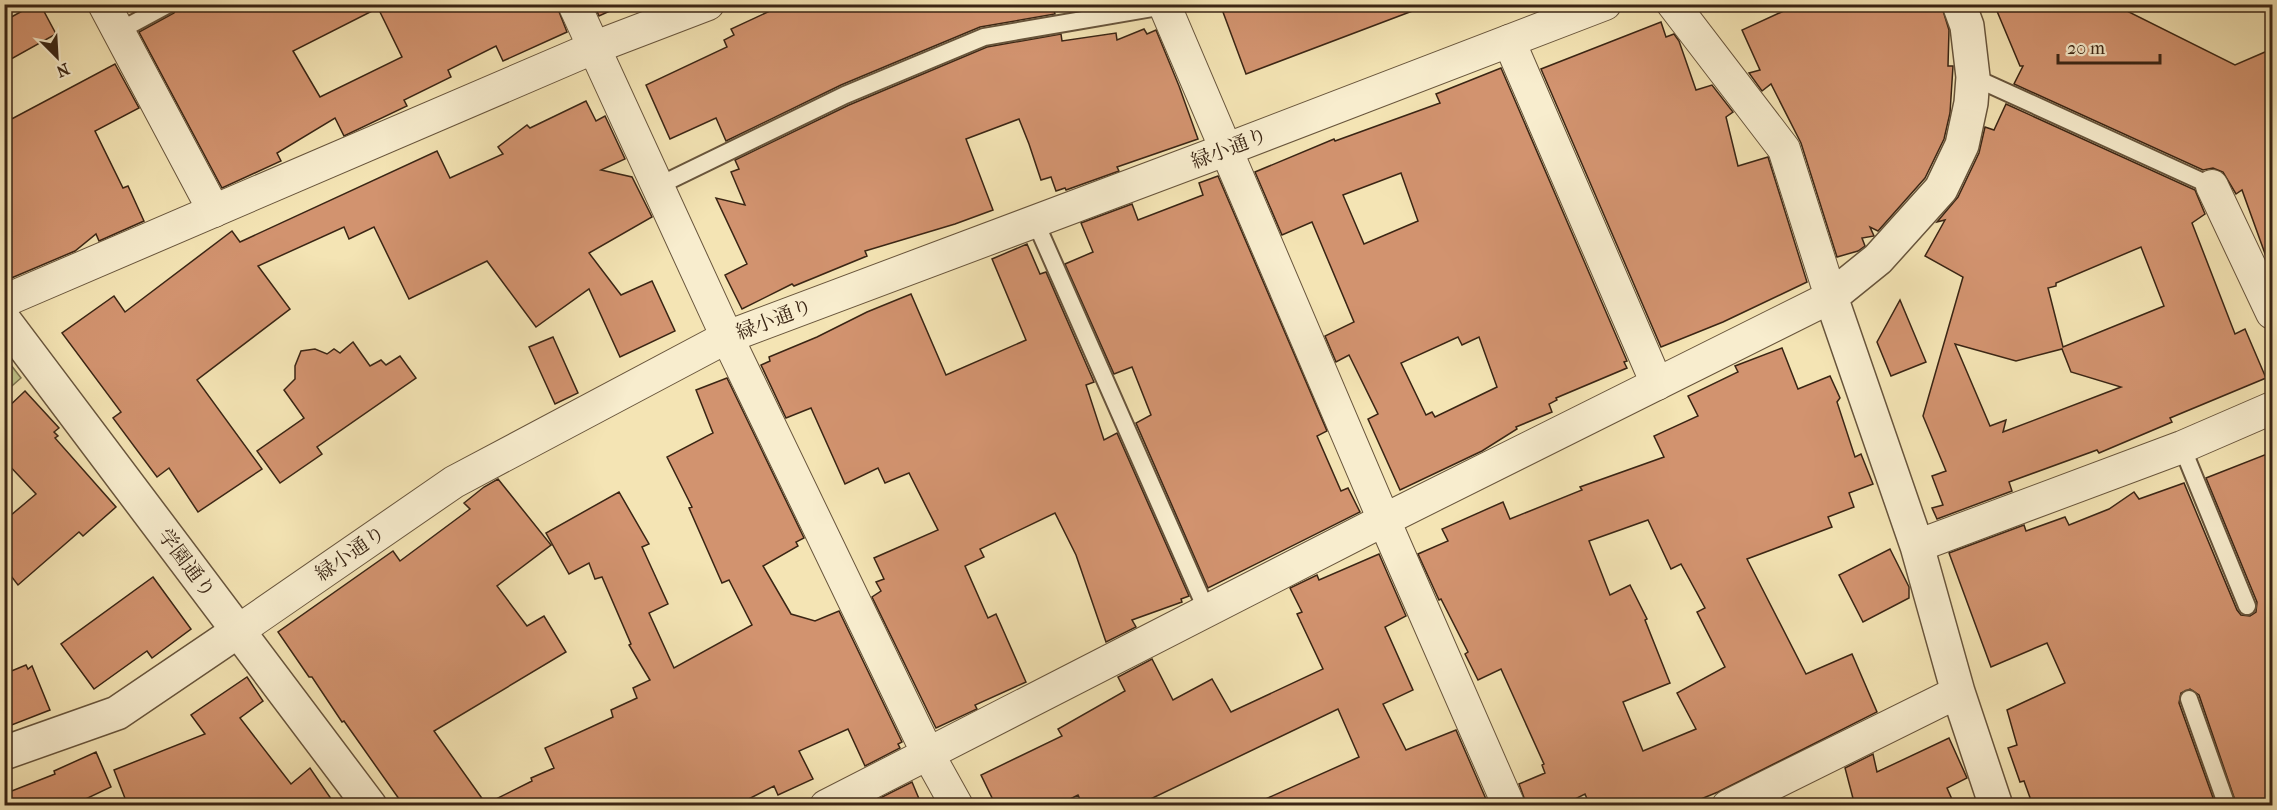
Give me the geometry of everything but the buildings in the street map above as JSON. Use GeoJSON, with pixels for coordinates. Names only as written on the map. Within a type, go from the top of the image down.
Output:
{"type":"FeatureCollection","features":[{"type":"Feature","properties":{"kind":"street"},"geometry":{"type":"LineString","coordinates":[[574,4],[728,337],[928,754],[957,806]]}},
{"type":"Feature","properties":{"kind":"street"},"geometry":{"type":"LineString","coordinates":[[4,301],[594,48],[708,4]]}},
{"type":"Feature","properties":{"kind":"street","name":"緑小通り"},"geometry":{"type":"LineString","coordinates":[[4,753],[117,713],[454,482],[728,337],[1605,4]]}},
{"type":"Feature","properties":{"kind":"street"},"geometry":{"type":"LineString","coordinates":[[1673,4],[1784,149],[1831,297],[1917,546],[1958,692],[1996,806]]}},
{"type":"Feature","properties":{"kind":"street"},"geometry":{"type":"LineString","coordinates":[[826,806],[1384,520],[1831,297],[1878,259],[1941,189],[1962,146],[1971,103],[1973,77],[1967,26],[1959,4]]}},
{"type":"Feature","properties":{"kind":"street"},"geometry":{"type":"LineString","coordinates":[[1164,5],[1509,806]]}},
{"type":"Feature","properties":{"kind":"street"},"geometry":{"type":"LineString","coordinates":[[111,18],[214,211]]}},
{"type":"Feature","properties":{"kind":"street"},"geometry":{"type":"LineString","coordinates":[[1509,41],[1657,384]]}},
{"type":"Feature","properties":{"kind":"street"},"geometry":{"type":"LineString","coordinates":[[2212,186],[2272,313]]}},
{"type":"Feature","properties":{"kind":"street","name":"学園通り"},"geometry":{"type":"LineString","coordinates":[[4,320],[370,806]]}},
{"type":"Feature","properties":{"kind":"street"},"geometry":{"type":"LineString","coordinates":[[1917,546],[2182,447],[2272,408]]}},
{"type":"Feature","properties":{"kind":"street"},"geometry":{"type":"LineString","coordinates":[[1728,806],[1958,692]]}},
{"type":"Feature","properties":{"kind":"lane"},"geometry":{"type":"LineString","coordinates":[[111,18],[169,4]]}},
{"type":"Feature","properties":{"kind":"lane"},"geometry":{"type":"LineString","coordinates":[[658,186],[845,95],[984,37],[1164,5]]}},
{"type":"Feature","properties":{"kind":"lane"},"geometry":{"type":"LineString","coordinates":[[1973,77],[2212,186]]}},
{"type":"Feature","properties":{"kind":"lane"},"geometry":{"type":"LineString","coordinates":[[1035,221],[1207,611]]}},
{"type":"Feature","properties":{"kind":"lane"},"geometry":{"type":"LineString","coordinates":[[2182,447],[2247,606]]}},
{"type":"Feature","properties":{"kind":"lane"},"geometry":{"type":"LineString","coordinates":[[2189,699],[2227,806]]}},
{"type":"Feature","properties":{"kind":"green space"},"geometry":{"type":"Polygon","coordinates":[[[4,356],[21,378],[5,392],[4,392],[4,356]]]}}]}
